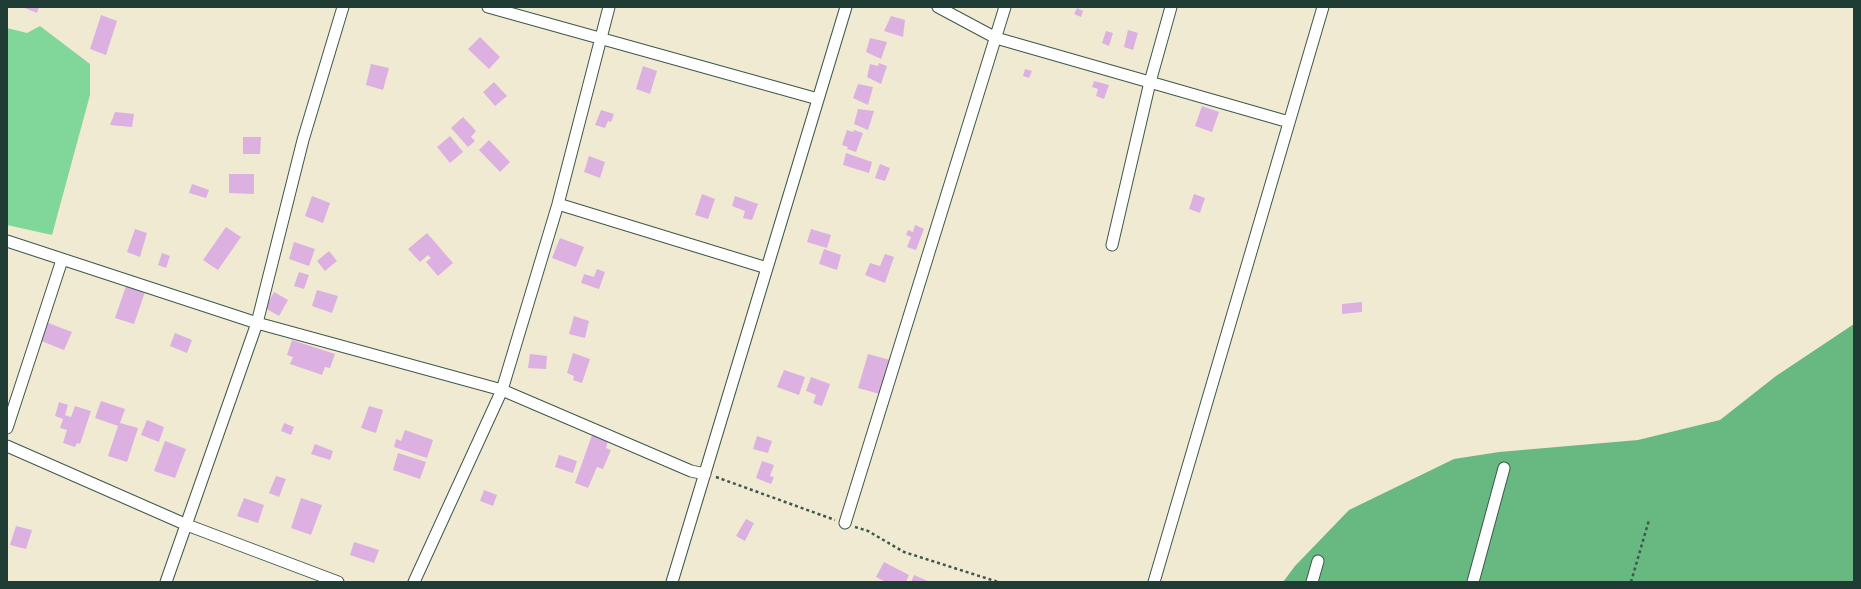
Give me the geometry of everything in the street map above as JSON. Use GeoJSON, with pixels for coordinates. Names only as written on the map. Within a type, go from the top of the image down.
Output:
{"type":"FeatureCollection","features":[{"type":"Feature","properties":{"kind":"street"},"geometry":{"type":"LineString","coordinates":[[166,582],[257,323],[303,140],[343,7]]}},
{"type":"Feature","properties":{"kind":"street"},"geometry":{"type":"LineString","coordinates":[[488,7],[818,99]]}},
{"type":"Feature","properties":{"kind":"street"},"geometry":{"type":"LineString","coordinates":[[414,582],[502,390],[558,204],[609,7]]}},
{"type":"Feature","properties":{"kind":"street"},"geometry":{"type":"LineString","coordinates":[[672,582],[846,7]]}},
{"type":"Feature","properties":{"kind":"street"},"geometry":{"type":"LineString","coordinates":[[938,7],[996,38],[1289,122]]}},
{"type":"Feature","properties":{"kind":"street"},"geometry":{"type":"LineString","coordinates":[[845,523],[1005,7]]}},
{"type":"Feature","properties":{"kind":"street"},"geometry":{"type":"LineString","coordinates":[[1112,245],[1150,82],[1171,7]]}},
{"type":"Feature","properties":{"kind":"street"},"geometry":{"type":"LineString","coordinates":[[1154,582],[1323,7]]}},
{"type":"Feature","properties":{"kind":"street"},"geometry":{"type":"LineString","coordinates":[[558,204],[767,268]]}},
{"type":"Feature","properties":{"kind":"street"},"geometry":{"type":"LineString","coordinates":[[7,241],[257,323],[502,390],[692,471],[705,474]]}},
{"type":"Feature","properties":{"kind":"street"},"geometry":{"type":"LineString","coordinates":[[7,428],[62,260]]}},
{"type":"Feature","properties":{"kind":"street"},"geometry":{"type":"LineString","coordinates":[[7,446],[187,525],[338,582]]}},
{"type":"Feature","properties":{"kind":"street"},"geometry":{"type":"LineString","coordinates":[[1473,582],[1504,468]]}},
{"type":"Feature","properties":{"kind":"street"},"geometry":{"type":"LineString","coordinates":[[1312,582],[1318,561]]}},
{"type":"Feature","properties":{"kind":"path"},"geometry":{"type":"LineString","coordinates":[[705,474],[868,531],[904,552],[998,582]]}},
{"type":"Feature","properties":{"kind":"path"},"geometry":{"type":"LineString","coordinates":[[1631,582],[1650,520]]}},
{"type":"Feature","properties":{"kind":"green space"},"geometry":{"type":"Polygon","coordinates":[[[40,26],[90,64],[90,95],[52,235],[7,225],[7,28],[27,33],[40,26]]]}},
{"type":"Feature","properties":{"kind":"green space"},"geometry":{"type":"Polygon","coordinates":[[[1854,324],[1854,582],[1283,582],[1295,566],[1349,510],[1454,459],[1499,452],[1638,440],[1720,420],[1776,376],[1854,324]]]}},
{"type":"Feature","properties":{"kind":"building"},"geometry":{"type":"Polygon","coordinates":[[[22,7],[39,7],[37,13],[22,7]]]}},
{"type":"Feature","properties":{"kind":"building"},"geometry":{"type":"Polygon","coordinates":[[[1077,8],[1083,11],[1081,17],[1074,14],[1077,8]]]}},
{"type":"Feature","properties":{"kind":"building"},"geometry":{"type":"Polygon","coordinates":[[[101,15],[117,21],[106,55],[90,49],[101,15]]]}},
{"type":"Feature","properties":{"kind":"building"},"geometry":{"type":"Polygon","coordinates":[[[891,16],[905,20],[903,37],[884,31],[891,16]]]}},
{"type":"Feature","properties":{"kind":"building"},"geometry":{"type":"Polygon","coordinates":[[[1128,30],[1138,33],[1133,50],[1124,47],[1128,30]]]}},
{"type":"Feature","properties":{"kind":"building"},"geometry":{"type":"Polygon","coordinates":[[[1106,31],[1113,33],[1109,46],[1102,43],[1106,31]]]}},
{"type":"Feature","properties":{"kind":"building"},"geometry":{"type":"Polygon","coordinates":[[[480,37],[500,57],[489,69],[468,49],[480,37]]]}},
{"type":"Feature","properties":{"kind":"building"},"geometry":{"type":"Polygon","coordinates":[[[870,38],[887,42],[881,59],[866,52],[870,38]]]}},
{"type":"Feature","properties":{"kind":"building"},"geometry":{"type":"Polygon","coordinates":[[[879,63],[887,66],[881,84],[867,77],[870,64],[878,66],[879,63]]]}},
{"type":"Feature","properties":{"kind":"building"},"geometry":{"type":"Polygon","coordinates":[[[371,64],[389,68],[383,90],[366,85],[371,64]]]}},
{"type":"Feature","properties":{"kind":"building"},"geometry":{"type":"Polygon","coordinates":[[[643,66],[657,71],[650,94],[636,89],[643,66]]]}},
{"type":"Feature","properties":{"kind":"building"},"geometry":{"type":"Polygon","coordinates":[[[1025,69],[1032,71],[1029,78],[1023,76],[1025,69]]]}},
{"type":"Feature","properties":{"kind":"building"},"geometry":{"type":"Polygon","coordinates":[[[1094,81],[1109,85],[1104,99],[1096,96],[1098,89],[1092,87],[1094,81]]]}},
{"type":"Feature","properties":{"kind":"building"},"geometry":{"type":"Polygon","coordinates":[[[494,82],[507,96],[495,106],[483,92],[494,82]]]}},
{"type":"Feature","properties":{"kind":"building"},"geometry":{"type":"Polygon","coordinates":[[[858,84],[873,87],[868,105],[853,98],[858,84]]]}},
{"type":"Feature","properties":{"kind":"building"},"geometry":{"type":"Polygon","coordinates":[[[1202,106],[1219,112],[1212,132],[1195,126],[1202,106]]]}},
{"type":"Feature","properties":{"kind":"building"},"geometry":{"type":"Polygon","coordinates":[[[858,109],[874,111],[868,130],[854,124],[858,109]]]}},
{"type":"Feature","properties":{"kind":"building"},"geometry":{"type":"Polygon","coordinates":[[[601,110],[614,114],[611,122],[608,121],[605,128],[595,125],[601,110]]]}},
{"type":"Feature","properties":{"kind":"building"},"geometry":{"type":"Polygon","coordinates":[[[115,112],[134,114],[132,127],[110,125],[115,112]]]}},
{"type":"Feature","properties":{"kind":"building"},"geometry":{"type":"Polygon","coordinates":[[[463,117],[476,131],[471,137],[475,141],[468,147],[451,128],[463,117]]]}},
{"type":"Feature","properties":{"kind":"building"},"geometry":{"type":"Polygon","coordinates":[[[847,130],[853,132],[854,130],[863,133],[856,152],[847,149],[848,147],[842,145],[847,130]]]}},
{"type":"Feature","properties":{"kind":"building"},"geometry":{"type":"Polygon","coordinates":[[[450,136],[463,152],[450,163],[437,147],[450,136]]]}},
{"type":"Feature","properties":{"kind":"building"},"geometry":{"type":"Polygon","coordinates":[[[243,137],[261,137],[260,154],[243,154],[243,137]]]}},
{"type":"Feature","properties":{"kind":"building"},"geometry":{"type":"Polygon","coordinates":[[[489,140],[510,162],[500,172],[479,150],[489,140]]]}},
{"type":"Feature","properties":{"kind":"building"},"geometry":{"type":"Polygon","coordinates":[[[846,153],[872,162],[869,173],[843,165],[846,153]]]}},
{"type":"Feature","properties":{"kind":"building"},"geometry":{"type":"Polygon","coordinates":[[[589,156],[605,162],[600,178],[584,172],[589,156]]]}},
{"type":"Feature","properties":{"kind":"building"},"geometry":{"type":"Polygon","coordinates":[[[880,164],[890,168],[885,181],[875,178],[880,164]]]}},
{"type":"Feature","properties":{"kind":"building"},"geometry":{"type":"Polygon","coordinates":[[[229,174],[254,174],[254,194],[229,193],[229,174]]]}},
{"type":"Feature","properties":{"kind":"building"},"geometry":{"type":"Polygon","coordinates":[[[192,184],[209,190],[206,198],[189,193],[192,184]]]}},
{"type":"Feature","properties":{"kind":"building"},"geometry":{"type":"Polygon","coordinates":[[[702,194],[715,199],[708,219],[695,215],[702,194]]]}},
{"type":"Feature","properties":{"kind":"building"},"geometry":{"type":"Polygon","coordinates":[[[1194,194],[1205,198],[1200,213],[1189,209],[1194,194]]]}},
{"type":"Feature","properties":{"kind":"building"},"geometry":{"type":"Polygon","coordinates":[[[312,196],[330,203],[323,223],[305,216],[312,196]]]}},
{"type":"Feature","properties":{"kind":"building"},"geometry":{"type":"Polygon","coordinates":[[[735,196],[758,204],[752,220],[743,218],[745,211],[732,206],[735,196]]]}},
{"type":"Feature","properties":{"kind":"building"},"geometry":{"type":"Polygon","coordinates":[[[915,225],[924,229],[916,250],[907,247],[911,237],[906,235],[908,230],[913,232],[915,225]]]}},
{"type":"Feature","properties":{"kind":"building"},"geometry":{"type":"Polygon","coordinates":[[[226,227],[241,237],[218,270],[203,260],[226,227]]]}},
{"type":"Feature","properties":{"kind":"building"},"geometry":{"type":"Polygon","coordinates":[[[135,229],[147,233],[140,257],[127,252],[135,229]]]}},
{"type":"Feature","properties":{"kind":"building"},"geometry":{"type":"Polygon","coordinates":[[[811,229],[831,235],[827,248],[807,242],[811,229]]]}},
{"type":"Feature","properties":{"kind":"building"},"geometry":{"type":"Polygon","coordinates":[[[427,233],[453,263],[438,276],[426,262],[431,258],[428,255],[420,262],[408,249],[427,233]]]}},
{"type":"Feature","properties":{"kind":"building"},"geometry":{"type":"Polygon","coordinates":[[[560,238],[584,247],[576,267],[552,258],[560,238]]]}},
{"type":"Feature","properties":{"kind":"building"},"geometry":{"type":"Polygon","coordinates":[[[294,242],[315,249],[309,266],[289,259],[294,242]]]}},
{"type":"Feature","properties":{"kind":"building"},"geometry":{"type":"Polygon","coordinates":[[[824,249],[841,255],[837,270],[819,264],[824,249]]]}},
{"type":"Feature","properties":{"kind":"building"},"geometry":{"type":"Polygon","coordinates":[[[329,251],[337,261],[325,271],[317,261],[329,251]]]}},
{"type":"Feature","properties":{"kind":"building"},"geometry":{"type":"Polygon","coordinates":[[[162,253],[170,256],[166,268],[158,265],[162,253]]]}},
{"type":"Feature","properties":{"kind":"building"},"geometry":{"type":"Polygon","coordinates":[[[885,254],[894,257],[885,283],[865,275],[870,263],[880,266],[885,254]]]}},
{"type":"Feature","properties":{"kind":"building"},"geometry":{"type":"Polygon","coordinates":[[[597,269],[605,272],[599,289],[581,283],[584,274],[594,277],[597,269]]]}},
{"type":"Feature","properties":{"kind":"building"},"geometry":{"type":"Polygon","coordinates":[[[299,272],[309,275],[304,289],[294,286],[299,272]]]}},
{"type":"Feature","properties":{"kind":"building"},"geometry":{"type":"Polygon","coordinates":[[[126,286],[145,292],[134,324],[115,318],[126,286]]]}},
{"type":"Feature","properties":{"kind":"building"},"geometry":{"type":"Polygon","coordinates":[[[317,290],[338,296],[332,313],[312,306],[317,290]]]}},
{"type":"Feature","properties":{"kind":"building"},"geometry":{"type":"Polygon","coordinates":[[[274,292],[288,300],[279,316],[265,308],[274,292]]]}},
{"type":"Feature","properties":{"kind":"building"},"geometry":{"type":"Polygon","coordinates":[[[1362,302],[1362,312],[1342,314],[1342,304],[1362,302]]]}},
{"type":"Feature","properties":{"kind":"building"},"geometry":{"type":"Polygon","coordinates":[[[574,316],[589,321],[585,338],[569,334],[574,316]]]}},
{"type":"Feature","properties":{"kind":"building"},"geometry":{"type":"Polygon","coordinates":[[[46,322],[72,332],[64,350],[39,340],[46,322]]]}},
{"type":"Feature","properties":{"kind":"building"},"geometry":{"type":"Polygon","coordinates":[[[175,333],[192,340],[187,353],[170,346],[175,333]]]}},
{"type":"Feature","properties":{"kind":"building"},"geometry":{"type":"Polygon","coordinates":[[[292,340],[335,354],[330,368],[325,367],[322,375],[290,364],[293,357],[287,355],[292,340]]]}},
{"type":"Feature","properties":{"kind":"building"},"geometry":{"type":"Polygon","coordinates":[[[573,353],[590,359],[582,383],[573,380],[574,376],[567,373],[573,353]]]}},
{"type":"Feature","properties":{"kind":"building"},"geometry":{"type":"Polygon","coordinates":[[[530,354],[547,356],[546,369],[528,368],[530,354]]]}},
{"type":"Feature","properties":{"kind":"building"},"geometry":{"type":"Polygon","coordinates":[[[868,354],[890,360],[880,394],[858,388],[868,354]]]}},
{"type":"Feature","properties":{"kind":"building"},"geometry":{"type":"Polygon","coordinates":[[[784,370],[805,377],[799,395],[777,387],[784,370]]]}},
{"type":"Feature","properties":{"kind":"building"},"geometry":{"type":"Polygon","coordinates":[[[811,377],[830,384],[822,406],[813,403],[816,395],[806,391],[811,377]]]}},
{"type":"Feature","properties":{"kind":"building"},"geometry":{"type":"Polygon","coordinates":[[[101,401],[125,409],[120,423],[138,428],[127,462],[108,456],[118,426],[95,418],[101,401]]]}},
{"type":"Feature","properties":{"kind":"building"},"geometry":{"type":"Polygon","coordinates":[[[59,402],[68,405],[65,415],[71,417],[75,406],[91,411],[80,444],[77,443],[75,447],[63,443],[67,430],[60,428],[63,419],[55,416],[59,402]]]}},
{"type":"Feature","properties":{"kind":"building"},"geometry":{"type":"Polygon","coordinates":[[[369,406],[383,410],[376,433],[361,428],[369,406]]]}},
{"type":"Feature","properties":{"kind":"building"},"geometry":{"type":"Polygon","coordinates":[[[147,420],[164,427],[159,442],[141,435],[147,420]]]}},
{"type":"Feature","properties":{"kind":"building"},"geometry":{"type":"Polygon","coordinates":[[[284,423],[294,427],[291,435],[281,431],[284,423]]]}},
{"type":"Feature","properties":{"kind":"building"},"geometry":{"type":"Polygon","coordinates":[[[405,430],[433,440],[427,458],[394,447],[396,439],[401,441],[405,430]]]}},
{"type":"Feature","properties":{"kind":"building"},"geometry":{"type":"Polygon","coordinates":[[[592,435],[608,441],[606,448],[611,450],[603,469],[597,467],[588,488],[575,483],[592,435]]]}},
{"type":"Feature","properties":{"kind":"building"},"geometry":{"type":"Polygon","coordinates":[[[757,436],[772,441],[768,453],[753,449],[757,436]]]}},
{"type":"Feature","properties":{"kind":"building"},"geometry":{"type":"Polygon","coordinates":[[[165,441],[186,449],[175,478],[154,471],[165,441]]]}},
{"type":"Feature","properties":{"kind":"building"},"geometry":{"type":"Polygon","coordinates":[[[315,444],[333,451],[330,460],[311,454],[315,444]]]}},
{"type":"Feature","properties":{"kind":"building"},"geometry":{"type":"Polygon","coordinates":[[[398,453],[426,462],[420,479],[393,470],[398,453]]]}},
{"type":"Feature","properties":{"kind":"building"},"geometry":{"type":"Polygon","coordinates":[[[559,455],[577,461],[573,473],[555,467],[559,455]]]}},
{"type":"Feature","properties":{"kind":"building"},"geometry":{"type":"Polygon","coordinates":[[[762,461],[774,465],[770,476],[774,477],[771,484],[756,478],[762,461]]]}},
{"type":"Feature","properties":{"kind":"building"},"geometry":{"type":"Polygon","coordinates":[[[276,476],[286,479],[279,497],[269,493],[276,476]]]}},
{"type":"Feature","properties":{"kind":"building"},"geometry":{"type":"Polygon","coordinates":[[[484,490],[497,495],[493,506],[480,501],[484,490]]]}},
{"type":"Feature","properties":{"kind":"building"},"geometry":{"type":"Polygon","coordinates":[[[244,498],[264,505],[258,523],[237,516],[244,498]]]}},
{"type":"Feature","properties":{"kind":"building"},"geometry":{"type":"Polygon","coordinates":[[[301,498],[322,505],[311,535],[291,528],[301,498]]]}},
{"type":"Feature","properties":{"kind":"building"},"geometry":{"type":"Polygon","coordinates":[[[746,519],[754,523],[745,541],[736,536],[746,519]]]}},
{"type":"Feature","properties":{"kind":"building"},"geometry":{"type":"Polygon","coordinates":[[[16,526],[32,530],[26,549],[10,545],[16,526]]]}},
{"type":"Feature","properties":{"kind":"building"},"geometry":{"type":"Polygon","coordinates":[[[354,542],[379,550],[374,563],[350,555],[354,542]]]}},
{"type":"Feature","properties":{"kind":"building"},"geometry":{"type":"Polygon","coordinates":[[[884,562],[909,575],[906,582],[886,582],[876,577],[884,562]]]}},
{"type":"Feature","properties":{"kind":"building"},"geometry":{"type":"Polygon","coordinates":[[[914,575],[930,582],[911,582],[914,575]]]}}]}
